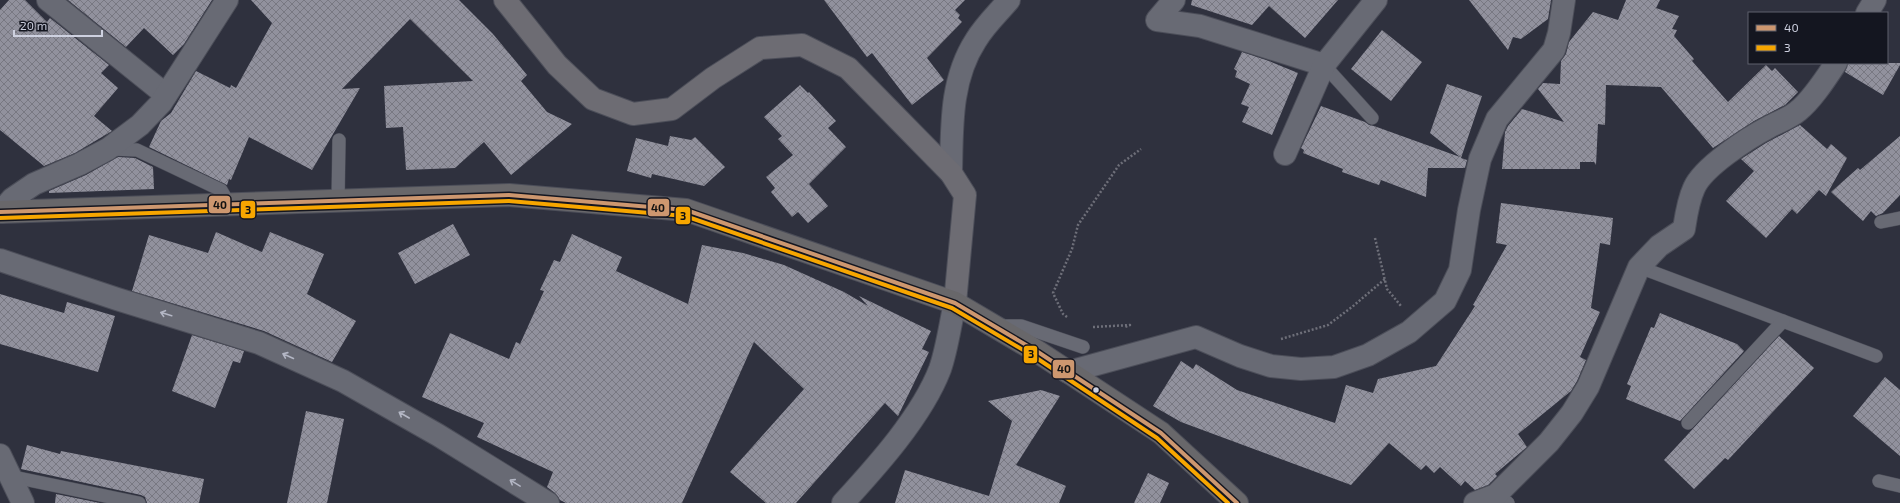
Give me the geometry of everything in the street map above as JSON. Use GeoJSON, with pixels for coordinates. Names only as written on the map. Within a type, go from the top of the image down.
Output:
{"type":"FeatureCollection","features":[{"type":"Feature","properties":{"kind":"main road"},"geometry":{"type":"LineString","coordinates":[[1,212],[509,195],[686,210],[955,304],[1068,372],[1161,433],[1237,503]]}},
{"type":"Feature","properties":{"kind":"street"},"geometry":{"type":"LineString","coordinates":[[48,0],[166,95]]}},
{"type":"Feature","properties":{"kind":"street"},"geometry":{"type":"LineString","coordinates":[[1,212],[12,199],[34,184],[80,164],[108,149],[140,125],[166,95],[227,0]]}},
{"type":"Feature","properties":{"kind":"street"},"geometry":{"type":"LineString","coordinates":[[505,0],[557,65],[593,99],[634,114],[672,109],[713,78],[760,48],[802,45],[848,68],[951,173],[965,195],[955,304],[940,369],[919,409],[869,475],[843,503]]}},
{"type":"Feature","properties":{"kind":"street"},"geometry":{"type":"LineString","coordinates":[[951,173],[954,99],[962,69],[975,41],[1009,0]]}},
{"type":"Feature","properties":{"kind":"street"},"geometry":{"type":"LineString","coordinates":[[1174,0],[1157,20],[1200,26],[1324,65]]}},
{"type":"Feature","properties":{"kind":"street"},"geometry":{"type":"LineString","coordinates":[[1285,154],[1324,65],[1376,0]]}},
{"type":"Feature","properties":{"kind":"street"},"geometry":{"type":"LineString","coordinates":[[1068,372],[1196,336],[1240,356],[1271,366],[1301,369],[1334,366],[1368,355],[1407,334],[1445,301],[1460,270],[1469,210],[1480,159],[1497,120],[1554,50],[1559,33],[1564,0]]}},
{"type":"Feature","properties":{"kind":"street"},"geometry":{"type":"LineString","coordinates":[[1868,12],[1875,0]]}},
{"type":"Feature","properties":{"kind":"street"},"geometry":{"type":"LineString","coordinates":[[1475,503],[1502,499],[1572,414],[1588,387],[1639,267],[1659,246],[1684,230],[1688,204],[1694,187],[1708,170],[1737,147],[1767,128],[1799,111],[1824,81],[1835,64]]}},
{"type":"Feature","properties":{"kind":"street"},"geometry":{"type":"LineString","coordinates":[[0,260],[117,299],[259,343],[343,381],[438,435],[548,503]]}},
{"type":"Feature","properties":{"kind":"street"},"geometry":{"type":"LineString","coordinates":[[0,455],[23,503]]}},
{"type":"Feature","properties":{"kind":"lane"},"geometry":{"type":"LineString","coordinates":[[1324,65],[1372,118]]}},
{"type":"Feature","properties":{"kind":"lane"},"geometry":{"type":"LineString","coordinates":[[338,201],[339,140]]}},
{"type":"Feature","properties":{"kind":"lane"},"geometry":{"type":"LineString","coordinates":[[108,149],[136,150],[221,190],[228,204]]}},
{"type":"Feature","properties":{"kind":"lane"},"geometry":{"type":"LineString","coordinates":[[1881,222],[1900,218]]}},
{"type":"Feature","properties":{"kind":"lane"},"geometry":{"type":"LineString","coordinates":[[1639,267],[1876,356]]}},
{"type":"Feature","properties":{"kind":"lane"},"geometry":{"type":"LineString","coordinates":[[1688,423],[1783,321]]}},
{"type":"Feature","properties":{"kind":"lane"},"geometry":{"type":"LineString","coordinates":[[993,326],[1021,326],[1083,347]]}},
{"type":"Feature","properties":{"kind":"lane"},"geometry":{"type":"LineString","coordinates":[[9,476],[139,503]]}},
{"type":"Feature","properties":{"kind":"lane"},"geometry":{"type":"LineString","coordinates":[[1879,481],[1900,486]]}},
{"type":"Feature","properties":{"kind":"path"},"geometry":{"type":"LineString","coordinates":[[1069,318],[1063,314],[1053,293],[1072,249],[1078,225],[1119,166],[1141,149]]}},
{"type":"Feature","properties":{"kind":"path"},"geometry":{"type":"LineString","coordinates":[[1375,238],[1387,289],[1402,308],[1407,334]]}},
{"type":"Feature","properties":{"kind":"path"},"geometry":{"type":"LineString","coordinates":[[1275,340],[1328,325],[1385,279]]}},
{"type":"Feature","properties":{"kind":"path"},"geometry":{"type":"LineString","coordinates":[[1088,327],[1130,325],[1122,329]]}},
{"type":"Feature","properties":{"kind":"building"},"geometry":{"type":"Polygon","coordinates":[[[9,0],[25,0],[47,22],[50,18],[109,65],[101,73],[118,88],[94,116],[112,131],[75,153],[44,166],[0,130],[0,10],[9,0]]]}},
{"type":"Feature","properties":{"kind":"building"},"geometry":{"type":"Polygon","coordinates":[[[68,0],[212,0],[184,44],[173,55],[144,28],[126,47],[68,0]]]}},
{"type":"Feature","properties":{"kind":"building"},"geometry":{"type":"Polygon","coordinates":[[[251,0],[459,0],[493,34],[527,75],[521,81],[547,112],[572,124],[511,175],[484,142],[455,168],[406,170],[403,127],[386,128],[384,86],[473,81],[410,19],[342,89],[360,88],[312,170],[249,137],[231,180],[229,179],[227,185],[149,147],[161,121],[171,113],[196,71],[230,88],[231,85],[236,88],[272,23],[251,0]]]}},
{"type":"Feature","properties":{"kind":"building"},"geometry":{"type":"Polygon","coordinates":[[[824,0],[965,0],[955,10],[960,15],[958,18],[962,22],[927,58],[944,80],[912,105],[872,53],[867,57],[824,0]]]}},
{"type":"Feature","properties":{"kind":"building"},"geometry":{"type":"Polygon","coordinates":[[[1192,0],[1338,0],[1305,38],[1269,6],[1252,25],[1191,5],[1192,0]]]}},
{"type":"Feature","properties":{"kind":"building"},"geometry":{"type":"Polygon","coordinates":[[[1469,0],[1551,0],[1548,19],[1521,39],[1513,37],[1508,50],[1469,0]]]}},
{"type":"Feature","properties":{"kind":"building"},"geometry":{"type":"Polygon","coordinates":[[[1626,0],[1660,0],[1656,8],[1679,16],[1672,29],[1677,30],[1674,36],[1694,59],[1692,61],[1728,102],[1766,65],[1772,71],[1775,68],[1798,92],[1785,105],[1754,121],[1713,148],[1661,87],[1606,85],[1605,125],[1598,124],[1596,165],[1594,162],[1580,162],[1580,169],[1502,169],[1505,132],[1522,109],[1564,122],[1538,89],[1543,83],[1560,84],[1561,61],[1566,54],[1569,42],[1593,12],[1618,20],[1626,0]]]}},
{"type":"Feature","properties":{"kind":"building"},"geometry":{"type":"Polygon","coordinates":[[[1382,30],[1422,62],[1391,101],[1351,69],[1382,30]]]}},
{"type":"Feature","properties":{"kind":"building"},"geometry":{"type":"Polygon","coordinates":[[[1242,52],[1298,73],[1272,135],[1242,122],[1249,107],[1241,104],[1250,84],[1235,77],[1237,71],[1234,69],[1242,52]]]}},
{"type":"Feature","properties":{"kind":"building"},"geometry":{"type":"Polygon","coordinates":[[[1900,63],[1883,95],[1845,72],[1848,64],[1900,63]]]}},
{"type":"Feature","properties":{"kind":"building"},"geometry":{"type":"Polygon","coordinates":[[[1447,84],[1482,96],[1461,158],[1467,160],[1465,168],[1428,168],[1426,197],[1381,180],[1379,185],[1342,172],[1343,169],[1303,153],[1304,150],[1301,148],[1321,106],[1365,122],[1369,125],[1460,157],[1430,133],[1447,84]]]}},
{"type":"Feature","properties":{"kind":"building"},"geometry":{"type":"Polygon","coordinates":[[[800,85],[808,93],[809,92],[836,121],[828,128],[846,147],[809,184],[828,206],[808,223],[798,212],[792,217],[771,192],[775,188],[766,177],[793,155],[778,139],[782,136],[764,117],[800,85]]]}},
{"type":"Feature","properties":{"kind":"building"},"geometry":{"type":"Polygon","coordinates":[[[1800,125],[1827,149],[1831,144],[1847,158],[1826,196],[1819,190],[1797,214],[1792,209],[1766,238],[1726,201],[1754,171],[1741,159],[1766,143],[1800,125]]]}},
{"type":"Feature","properties":{"kind":"building"},"geometry":{"type":"Polygon","coordinates":[[[670,136],[691,140],[695,137],[725,167],[704,186],[652,174],[651,178],[627,171],[636,138],[668,146],[670,136]]]}},
{"type":"Feature","properties":{"kind":"building"},"geometry":{"type":"Polygon","coordinates":[[[1900,136],[1900,195],[1883,213],[1876,216],[1871,211],[1863,221],[1831,192],[1858,168],[1860,170],[1900,136]]]}},
{"type":"Feature","properties":{"kind":"building"},"geometry":{"type":"Polygon","coordinates":[[[118,157],[135,158],[153,167],[154,189],[49,193],[49,191],[86,175],[118,157]]]}},
{"type":"Feature","properties":{"kind":"building"},"geometry":{"type":"Polygon","coordinates":[[[1501,203],[1613,218],[1610,245],[1600,243],[1591,308],[1600,312],[1580,357],[1586,360],[1577,381],[1571,391],[1518,434],[1527,447],[1495,474],[1497,476],[1488,485],[1475,490],[1465,481],[1461,486],[1440,467],[1434,473],[1426,465],[1421,470],[1389,443],[1351,485],[1181,422],[1153,406],[1181,361],[1193,369],[1196,364],[1237,390],[1335,423],[1346,385],[1373,393],[1378,379],[1436,366],[1475,306],[1473,305],[1507,245],[1496,243],[1501,203]]]}},
{"type":"Feature","properties":{"kind":"building"},"geometry":{"type":"Polygon","coordinates":[[[453,224],[470,255],[415,284],[398,253],[453,224]]]}},
{"type":"Feature","properties":{"kind":"building"},"geometry":{"type":"Polygon","coordinates":[[[216,232],[262,252],[270,232],[324,254],[307,294],[356,321],[332,362],[264,331],[132,291],[149,235],[208,253],[216,232]]]}},
{"type":"Feature","properties":{"kind":"building"},"geometry":{"type":"Polygon","coordinates":[[[572,234],[622,257],[616,271],[688,304],[702,245],[743,253],[784,265],[844,292],[868,306],[859,296],[931,331],[922,349],[929,352],[898,416],[885,403],[796,503],[766,503],[730,472],[804,389],[754,342],[682,503],[566,503],[560,500],[555,493],[547,487],[553,472],[477,437],[484,423],[422,397],[450,333],[509,359],[516,342],[520,344],[544,291],[540,290],[554,260],[560,262],[572,234]]]}},
{"type":"Feature","properties":{"kind":"building"},"geometry":{"type":"Polygon","coordinates":[[[0,294],[64,313],[67,302],[115,316],[98,372],[0,344],[0,294]]]}},
{"type":"Feature","properties":{"kind":"building"},"geometry":{"type":"Polygon","coordinates":[[[1660,313],[1737,344],[1744,351],[1680,421],[1626,399],[1631,386],[1627,384],[1651,327],[1654,328],[1660,313]]]}},
{"type":"Feature","properties":{"kind":"building"},"geometry":{"type":"Polygon","coordinates":[[[192,335],[244,351],[240,363],[233,361],[215,408],[172,391],[192,335]]]}},
{"type":"Feature","properties":{"kind":"building"},"geometry":{"type":"Polygon","coordinates":[[[1779,336],[1814,368],[1728,460],[1725,458],[1694,489],[1664,460],[1779,336]]]}},
{"type":"Feature","properties":{"kind":"building"},"geometry":{"type":"Polygon","coordinates":[[[1885,377],[1900,390],[1900,456],[1853,416],[1885,377]]]}},
{"type":"Feature","properties":{"kind":"building"},"geometry":{"type":"Polygon","coordinates":[[[1041,390],[1060,396],[1016,465],[1066,486],[1059,503],[895,503],[905,470],[989,496],[1012,421],[988,401],[1041,390]]]}},
{"type":"Feature","properties":{"kind":"building"},"geometry":{"type":"Polygon","coordinates":[[[306,411],[344,419],[327,503],[287,503],[306,411]]]}},
{"type":"Feature","properties":{"kind":"building"},"geometry":{"type":"Polygon","coordinates":[[[27,445],[60,454],[61,451],[204,479],[199,503],[147,503],[145,497],[141,495],[21,469],[27,445]]]}},
{"type":"Feature","properties":{"kind":"building"},"geometry":{"type":"Polygon","coordinates":[[[1148,473],[1169,483],[1160,503],[1134,503],[1148,473]]]}},
{"type":"Feature","properties":{"kind":"building"},"geometry":{"type":"Polygon","coordinates":[[[56,494],[100,503],[55,503],[56,494]]]}},
{"type":"Feature","properties":{"kind":"transit line","name":"40"},"geometry":{"type":"LineString","coordinates":[[0,212],[509,195],[686,210],[955,303],[1038,352],[1161,433],[1237,503]]}},
{"type":"Feature","properties":{"kind":"transit line","name":"3"},"geometry":{"type":"LineString","coordinates":[[0,218],[509,201],[685,216],[952,308],[1035,357],[1157,438],[1228,503]]}}]}
